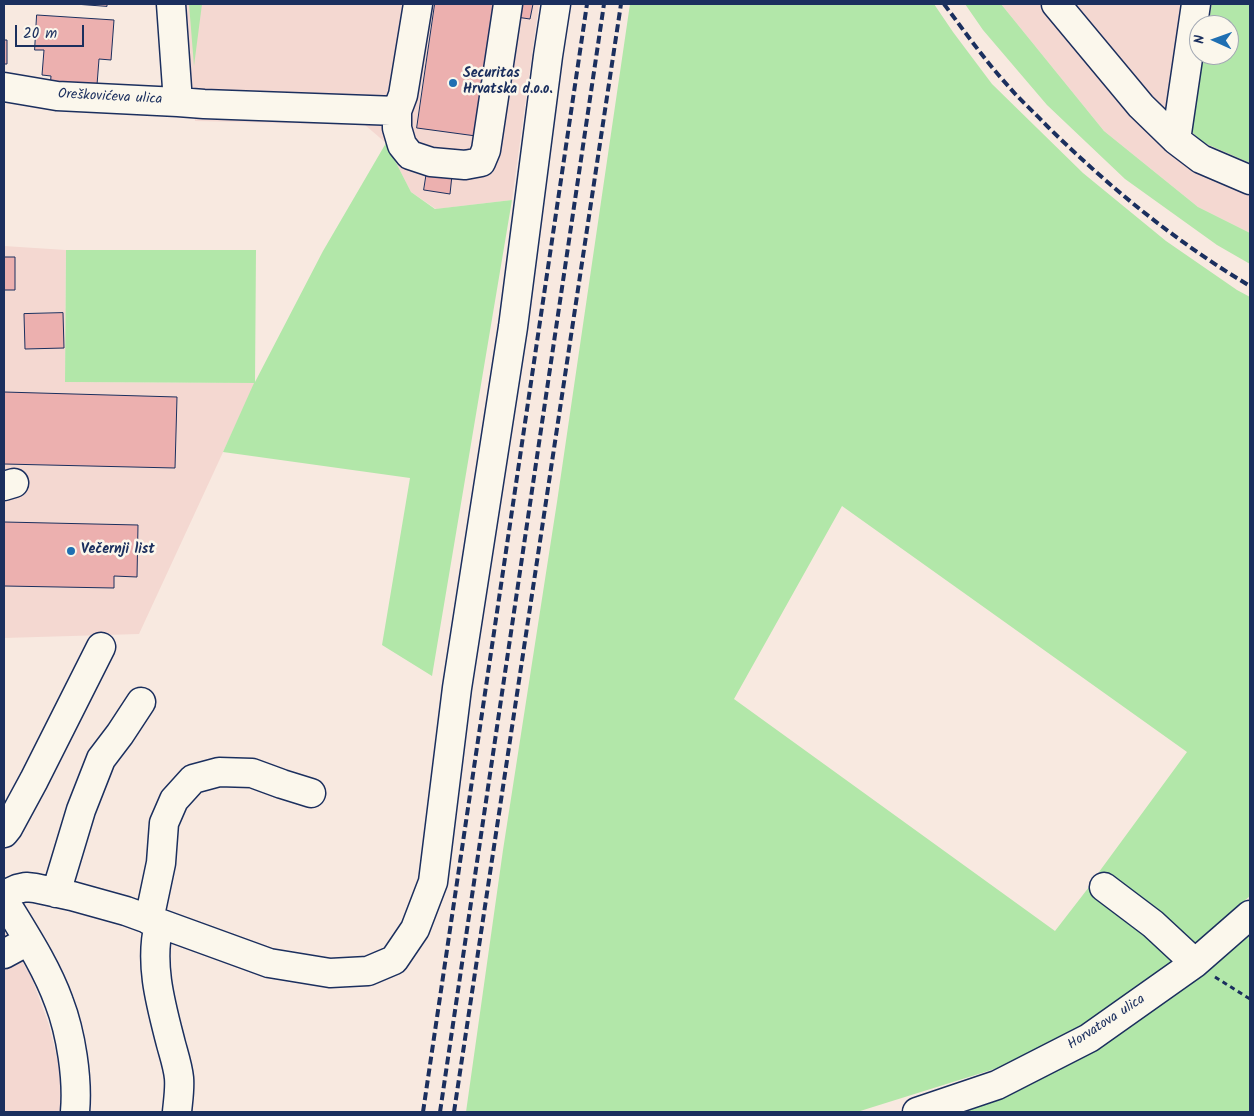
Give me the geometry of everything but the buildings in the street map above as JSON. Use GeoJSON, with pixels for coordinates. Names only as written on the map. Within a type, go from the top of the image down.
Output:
{"type":"FeatureCollection","features":[{"type":"Feature","properties":{"kind":"street","name":"Oreškovićeva ulica"},"geometry":{"type":"LineString","coordinates":[[4,86],[57,96],[178,102],[171,4]]}},
{"type":"Feature","properties":{"kind":"street"},"geometry":{"type":"LineString","coordinates":[[418,4],[403,95],[397,111],[397,128],[402,145],[410,155],[431,162],[464,165],[481,162],[486,150],[508,4]]}},
{"type":"Feature","properties":{"kind":"street"},"geometry":{"type":"LineString","coordinates":[[4,895],[26,887],[56,893],[126,911],[269,963],[330,973],[368,971],[394,960],[415,929],[433,882],[457,688],[513,327],[556,4]]}},
{"type":"Feature","properties":{"kind":"street"},"geometry":{"type":"LineString","coordinates":[[1056,4],[1141,106],[1176,140],[1201,159],[1250,180]]}},
{"type":"Feature","properties":{"kind":"street"},"geometry":{"type":"LineString","coordinates":[[1176,140],[1196,4]]}},
{"type":"Feature","properties":{"kind":"street"},"geometry":{"type":"LineString","coordinates":[[178,102],[397,111]]}},
{"type":"Feature","properties":{"kind":"street"},"geometry":{"type":"LineString","coordinates":[[4,833],[34,780],[101,648]]}},
{"type":"Feature","properties":{"kind":"street"},"geometry":{"type":"LineString","coordinates":[[56,893],[81,810],[101,760],[140,702]]}},
{"type":"Feature","properties":{"kind":"street"},"geometry":{"type":"LineString","coordinates":[[177,1112],[179,1078],[159,995],[154,922],[164,823],[174,800],[193,779],[219,772],[252,773],[311,793]]}},
{"type":"Feature","properties":{"kind":"street"},"geometry":{"type":"LineString","coordinates":[[1104,887],[1153,924],[1195,963]]}},
{"type":"Feature","properties":{"kind":"street"},"geometry":{"type":"LineString","coordinates":[[4,900],[48,976],[60,1002],[67,1027],[73,1062],[75,1112]]}},
{"type":"Feature","properties":{"kind":"street","name":"Horvatova ulica"},"geometry":{"type":"LineString","coordinates":[[917,1112],[997,1085],[1089,1038],[1195,963],[1250,914]]}},
{"type":"Feature","properties":{"kind":"street"},"geometry":{"type":"LineString","coordinates":[[4,954],[28,941]]}},
{"type":"Feature","properties":{"kind":"path"},"geometry":{"type":"LineString","coordinates":[[1195,963],[1206,972],[1250,999]]}},
{"type":"Feature","properties":{"kind":"shaded area"},"geometry":{"type":"Polygon","coordinates":[[[186,4],[539,4],[512,200],[436,209],[411,192],[386,143],[365,125],[195,121],[186,4]]]}},
{"type":"Feature","properties":{"kind":"shaded area"},"geometry":{"type":"Polygon","coordinates":[[[1001,4],[1250,4],[1250,233],[1198,207],[1104,131],[1001,4]]]}},
{"type":"Feature","properties":{"kind":"shaded area"},"geometry":{"type":"Polygon","coordinates":[[[4,246],[66,250],[65,382],[255,383],[139,634],[4,638],[4,246]]]}},
{"type":"Feature","properties":{"kind":"shaded area"},"geometry":{"type":"Polygon","coordinates":[[[4,931],[31,976],[49,1025],[60,1070],[61,1112],[4,1112],[4,931]]]}},
{"type":"Feature","properties":{"kind":"green space"},"geometry":{"type":"Polygon","coordinates":[[[189,4],[202,4],[194,66],[189,4]]]}},
{"type":"Feature","properties":{"kind":"green space"},"geometry":{"type":"Polygon","coordinates":[[[630,4],[934,4],[992,84],[1083,173],[1166,241],[1250,297],[1250,896],[1194,944],[1099,872],[1187,752],[842,506],[734,699],[1055,931],[1089,887],[1154,933],[1175,961],[1061,1038],[1004,1066],[857,1112],[466,1112],[503,850],[557,502],[630,4]]]}},
{"type":"Feature","properties":{"kind":"green space"},"geometry":{"type":"Polygon","coordinates":[[[965,4],[1001,4],[1104,131],[1198,207],[1250,233],[1250,264],[1217,245],[1125,179],[1047,105],[983,30],[965,4]]]}},
{"type":"Feature","properties":{"kind":"green space"},"geometry":{"type":"Polygon","coordinates":[[[1212,4],[1250,4],[1250,163],[1202,142],[1192,132],[1202,65],[1239,65],[1239,15],[1210,15],[1212,4]]]}},
{"type":"Feature","properties":{"kind":"green space"},"geometry":{"type":"Polygon","coordinates":[[[386,143],[411,192],[435,209],[512,200],[432,676],[382,645],[410,478],[223,452],[254,383],[65,382],[66,250],[256,250],[255,382],[323,251],[386,143]]]}},
{"type":"Feature","properties":{"kind":"green space"},"geometry":{"type":"Polygon","coordinates":[[[1250,935],[1250,1112],[962,1112],[1014,1092],[1169,998],[1250,935]]]}},
{"type":"Feature","properties":{"kind":"railway"},"geometry":{"type":"LineString","coordinates":[[423,1112],[587,4]]}},
{"type":"Feature","properties":{"kind":"railway"},"geometry":{"type":"LineString","coordinates":[[440,1112],[604,4]]}},
{"type":"Feature","properties":{"kind":"railway"},"geometry":{"type":"LineString","coordinates":[[454,1112],[621,4]]}},
{"type":"Feature","properties":{"kind":"railway"},"geometry":{"type":"LineString","coordinates":[[944,4],[1001,78],[1070,149],[1119,192],[1170,232],[1250,286]]}},
{"type":"Feature","properties":{"kind":"place","name":"Securitas Hrvatska d.o.o."},"geometry":{"type":"Point","coordinates":[453,83]}},
{"type":"Feature","properties":{"kind":"place","name":"Večernji list"},"geometry":{"type":"Point","coordinates":[71,551]}}]}
